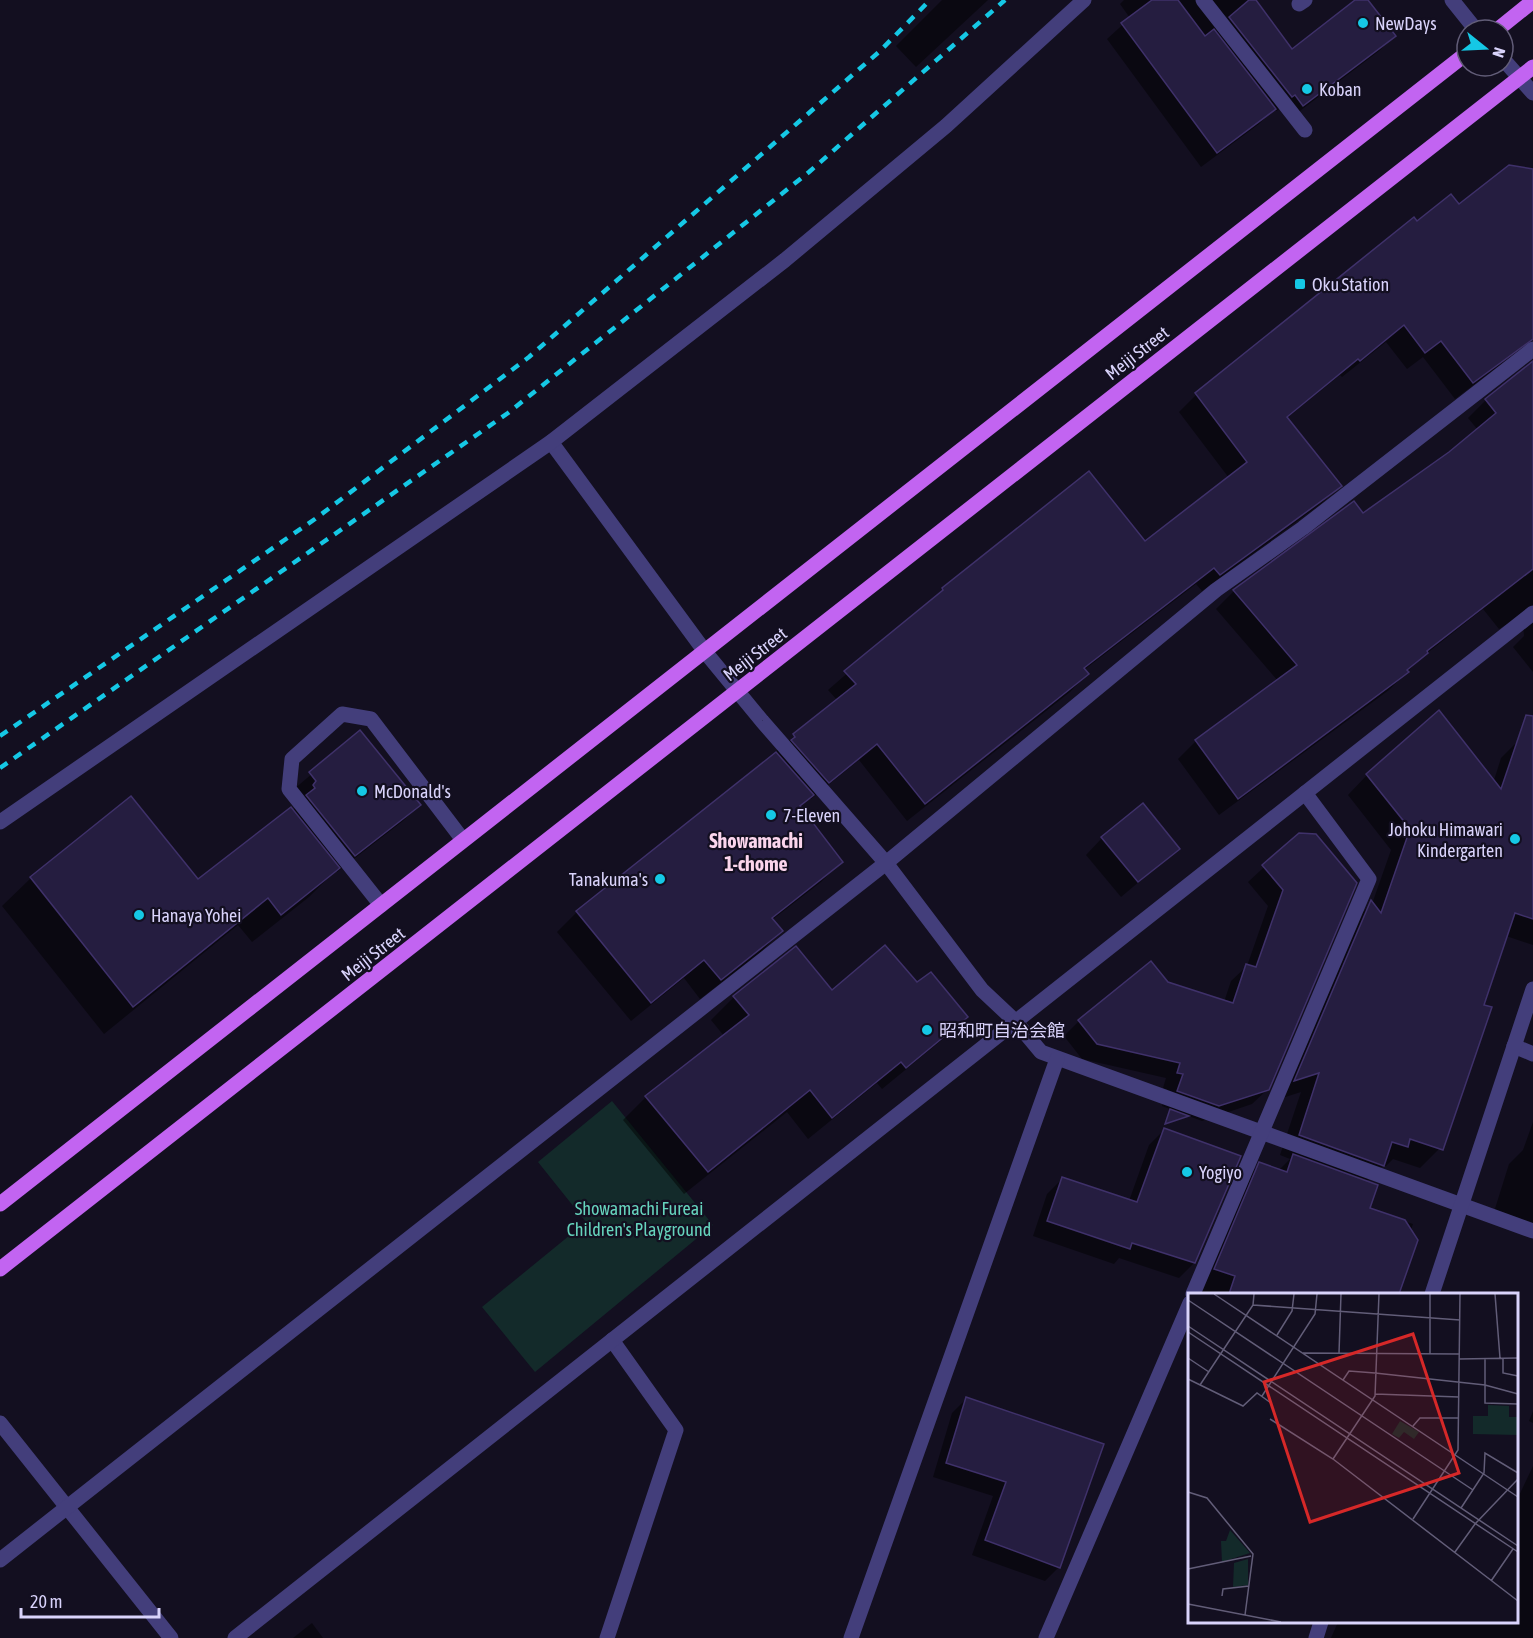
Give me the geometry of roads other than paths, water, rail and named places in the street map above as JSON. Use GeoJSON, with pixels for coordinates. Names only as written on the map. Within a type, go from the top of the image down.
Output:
{"type":"FeatureCollection","features":[{"type":"Feature","properties":{"kind":"main road"},"geometry":{"type":"LineString","coordinates":[[1512,18],[1533,1]]}},
{"type":"Feature","properties":{"kind":"main road","name":"Meiji Street"},"geometry":{"type":"LineString","coordinates":[[0,1204],[463,840],[706,653],[1455,62]]}},
{"type":"Feature","properties":{"kind":"main road","name":"Meiji Street"},"geometry":{"type":"LineString","coordinates":[[0,1269],[738,693],[1533,67]]}},
{"type":"Feature","properties":{"kind":"street"},"geometry":{"type":"LineString","coordinates":[[0,822],[551,442],[785,260],[946,126],[1084,0]]}},
{"type":"Feature","properties":{"kind":"street"},"geometry":{"type":"LineString","coordinates":[[1203,0],[1305,130]]}},
{"type":"Feature","properties":{"kind":"street"},"geometry":{"type":"LineString","coordinates":[[1452,0],[1466,18]]}},
{"type":"Feature","properties":{"kind":"street"},"geometry":{"type":"LineString","coordinates":[[1515,72],[1533,93]]}},
{"type":"Feature","properties":{"kind":"street"},"geometry":{"type":"LineString","coordinates":[[0,1560],[886,863],[1216,590],[1312,521],[1533,349]]}},
{"type":"Feature","properties":{"kind":"street"},"geometry":{"type":"LineString","coordinates":[[551,442],[738,693],[886,863],[982,990],[1015,1021],[1041,1052],[1533,1231]]}},
{"type":"Feature","properties":{"kind":"street"},"geometry":{"type":"LineString","coordinates":[[235,1638],[1533,613]]}},
{"type":"Feature","properties":{"kind":"street"},"geometry":{"type":"LineString","coordinates":[[381,905],[289,789],[292,759],[342,714],[371,719],[463,840]]}},
{"type":"Feature","properties":{"kind":"street"},"geometry":{"type":"LineString","coordinates":[[1193,1293],[1369,879],[1305,794]]}},
{"type":"Feature","properties":{"kind":"street"},"geometry":{"type":"LineString","coordinates":[[1432,1293],[1533,989]]}},
{"type":"Feature","properties":{"kind":"street"},"geometry":{"type":"LineString","coordinates":[[1514,1046],[1533,1054]]}},
{"type":"Feature","properties":{"kind":"street"},"geometry":{"type":"LineString","coordinates":[[851,1638],[1057,1059]]}},
{"type":"Feature","properties":{"kind":"street"},"geometry":{"type":"LineString","coordinates":[[1046,1638],[1188,1308]]}},
{"type":"Feature","properties":{"kind":"street"},"geometry":{"type":"LineString","coordinates":[[607,1638],[676,1430],[612,1340]]}},
{"type":"Feature","properties":{"kind":"street"},"geometry":{"type":"LineString","coordinates":[[0,1423],[171,1638]]}},
{"type":"Feature","properties":{"kind":"street"},"geometry":{"type":"LineString","coordinates":[[1316,1638],[1321,1623]]}},
{"type":"Feature","properties":{"kind":"railway"},"geometry":{"type":"LineString","coordinates":[[0,736],[315,519],[529,357],[880,51],[930,0]]}},
{"type":"Feature","properties":{"kind":"railway"},"geometry":{"type":"LineString","coordinates":[[0,768],[508,413],[809,172],[1005,0]]}},
{"type":"Feature","properties":{"kind":"place","name":"NewDays"},"geometry":{"type":"Point","coordinates":[1363,23]}},
{"type":"Feature","properties":{"kind":"place","name":"Koban"},"geometry":{"type":"Point","coordinates":[1307,89]}},
{"type":"Feature","properties":{"kind":"place","name":"Oku Station"},"geometry":{"type":"Point","coordinates":[1300,284]}},
{"type":"Feature","properties":{"kind":"place","name":"McDonald's"},"geometry":{"type":"Point","coordinates":[362,791]}},
{"type":"Feature","properties":{"kind":"place","name":"7-Eleven"},"geometry":{"type":"Point","coordinates":[771,815]}},
{"type":"Feature","properties":{"kind":"place","name":"Johoku Himawari Kindergarten"},"geometry":{"type":"Point","coordinates":[1515,839]}},
{"type":"Feature","properties":{"kind":"place","name":"Tanakuma's"},"geometry":{"type":"Point","coordinates":[660,879]}},
{"type":"Feature","properties":{"kind":"place","name":"Hanaya Yohei"},"geometry":{"type":"Point","coordinates":[139,915]}},
{"type":"Feature","properties":{"kind":"place","name":"昭和町自治会館"},"geometry":{"type":"Point","coordinates":[927,1030]}},
{"type":"Feature","properties":{"kind":"place","name":"Yogiyo"},"geometry":{"type":"Point","coordinates":[1187,1172]}},
{"type":"Feature","properties":{"kind":"district","name":"Showamachi 1-chome"},"geometry":{"type":"Point","coordinates":[756,852]}},
{"type":"Feature","properties":{"kind":"park label","name":"Showamachi Fureai Children's Playground"},"geometry":{"type":"Point","coordinates":[639,1218]}}]}
